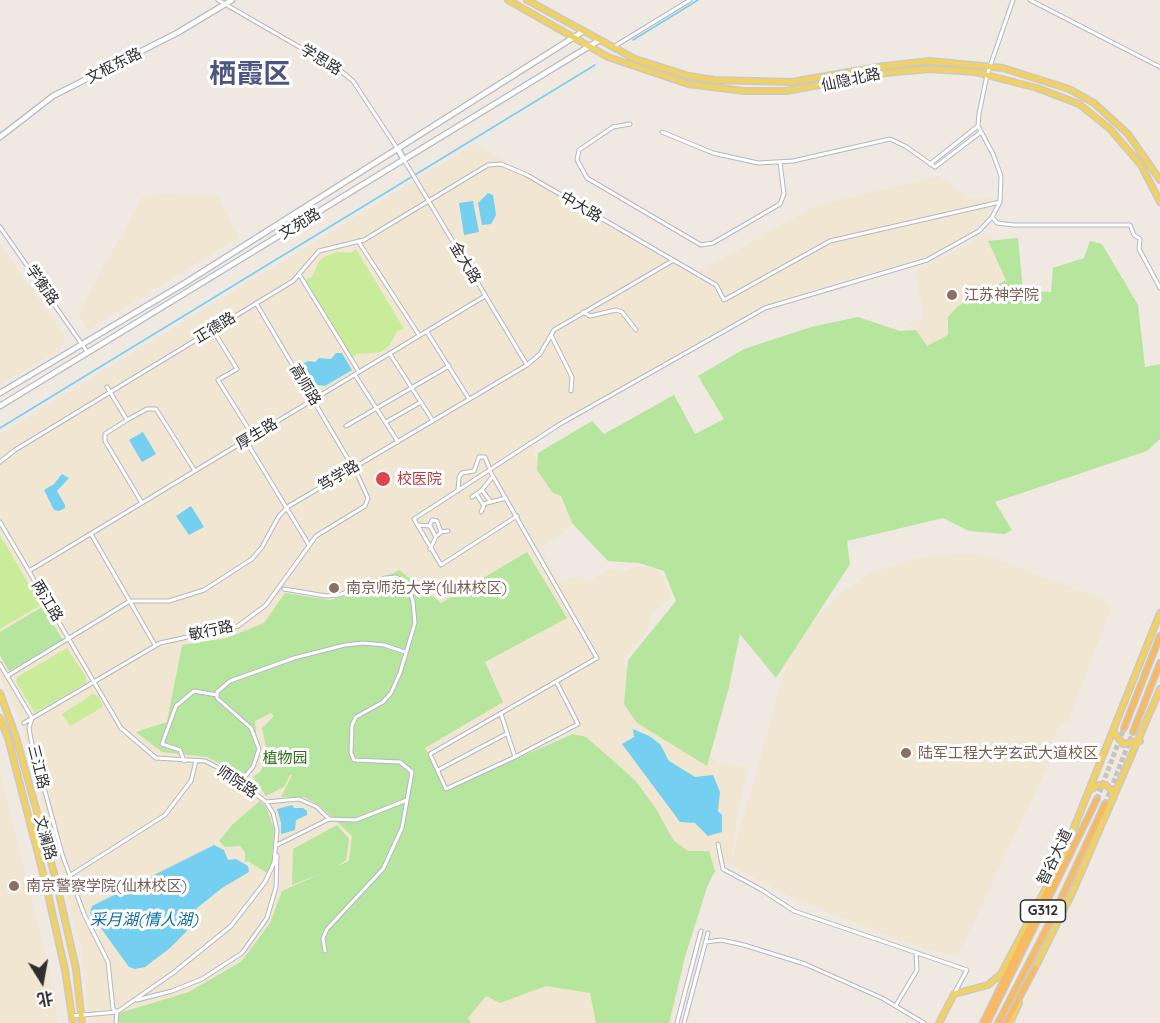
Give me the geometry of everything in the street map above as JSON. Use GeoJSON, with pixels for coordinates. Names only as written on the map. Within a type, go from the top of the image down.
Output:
{"type":"FeatureCollection","features":[{"type":"Feature","properties":{"kind":"highway"},"geometry":{"type":"LineString","coordinates":[[1124,728],[1160,636]]}},
{"type":"Feature","properties":{"kind":"highway"},"geometry":{"type":"LineString","coordinates":[[1133,732],[1160,663]]}},
{"type":"Feature","properties":{"kind":"highway","name":"智谷大道"},"geometry":{"type":"LineString","coordinates":[[985,1023],[1097,799]]}},
{"type":"Feature","properties":{"kind":"highway","name":"智谷大道"},"geometry":{"type":"LineString","coordinates":[[998,1023],[1055,912],[1105,804]]}},
{"type":"Feature","properties":{"kind":"highway"},"geometry":{"type":"LineString","coordinates":[[985,1023],[1059,866]]}},
{"type":"Feature","properties":{"kind":"highway"},"geometry":{"type":"LineString","coordinates":[[1008,1023],[1035,968]]}},
{"type":"Feature","properties":{"kind":"main road","name":"文枢东路"},"geometry":{"type":"LineString","coordinates":[[0,138],[53,96],[177,33],[232,0]]}},
{"type":"Feature","properties":{"kind":"main road","name":"仙隐北路"},"geometry":{"type":"LineString","coordinates":[[508,0],[590,47],[661,77],[688,84],[744,91],[786,92],[885,73],[950,69],[987,75],[1045,91],[1089,111],[1134,154],[1148,176],[1160,202]]}},
{"type":"Feature","properties":{"kind":"main road","name":"仙隐北路"},"geometry":{"type":"LineString","coordinates":[[527,0],[598,41],[635,59],[689,76],[753,82],[791,82],[906,63],[950,62],[990,65],[1049,82],[1094,104],[1128,134],[1160,180]]}},
{"type":"Feature","properties":{"kind":"main road","name":"文苑路"},"geometry":{"type":"LineString","coordinates":[[0,393],[186,283],[582,32]]}},
{"type":"Feature","properties":{"kind":"main road","name":"文苑路"},"geometry":{"type":"LineString","coordinates":[[0,406],[598,41]]}},
{"type":"Feature","properties":{"kind":"main road"},"geometry":{"type":"LineString","coordinates":[[398,149],[404,160]]}},
{"type":"Feature","properties":{"kind":"main road"},"geometry":{"type":"LineString","coordinates":[[939,1023],[954,994],[988,985],[1001,974],[1059,866],[1160,612]]}},
{"type":"Feature","properties":{"kind":"main road"},"geometry":{"type":"LineString","coordinates":[[1035,968],[1114,802],[1160,689]]}},
{"type":"Feature","properties":{"kind":"main road","name":"文澜路"},"geometry":{"type":"LineString","coordinates":[[0,693],[16,736],[56,880],[76,969],[82,1023]]}},
{"type":"Feature","properties":{"kind":"main road","name":"文澜路"},"geometry":{"type":"LineString","coordinates":[[0,718],[8,738],[45,881],[65,970],[73,1023]]}},
{"type":"Feature","properties":{"kind":"main road"},"geometry":{"type":"LineString","coordinates":[[1113,731],[1123,744],[1140,741]]}},
{"type":"Feature","properties":{"kind":"main road"},"geometry":{"type":"LineString","coordinates":[[1088,795],[1094,787],[1104,784],[1112,791],[1114,802]]}},
{"type":"Feature","properties":{"kind":"street","name":"学思路"},"geometry":{"type":"LineString","coordinates":[[218,0],[341,71],[353,81],[398,149]]}},
{"type":"Feature","properties":{"kind":"street"},"geometry":{"type":"LineString","coordinates":[[612,48],[690,0]]}},
{"type":"Feature","properties":{"kind":"street"},"geometry":{"type":"LineString","coordinates":[[518,516],[441,565],[414,519],[589,407],[765,308],[927,260],[979,231],[992,217],[1000,202],[1001,176],[998,164],[978,126],[987,75],[1013,0]]}},
{"type":"Feature","properties":{"kind":"street"},"geometry":{"type":"LineString","coordinates":[[1030,0],[1160,67]]}},
{"type":"Feature","properties":{"kind":"street"},"geometry":{"type":"LineString","coordinates":[[630,123],[613,127],[579,150],[577,160],[589,180],[701,245],[713,243],[780,204],[784,194],[780,162]]}},
{"type":"Feature","properties":{"kind":"street"},"geometry":{"type":"LineString","coordinates":[[930,164],[978,126]]}},
{"type":"Feature","properties":{"kind":"street"},"geometry":{"type":"LineString","coordinates":[[662,132],[731,158],[758,163],[780,162],[885,139],[902,143],[935,167],[981,132]]}},
{"type":"Feature","properties":{"kind":"street","name":"金大路"},"geometry":{"type":"LineString","coordinates":[[404,160],[527,365]]}},
{"type":"Feature","properties":{"kind":"street","name":"中大路"},"geometry":{"type":"LineString","coordinates":[[429,202],[488,165],[501,164],[527,175],[716,285],[724,300],[830,241],[1000,202]]}},
{"type":"Feature","properties":{"kind":"street","name":"正德路"},"geometry":{"type":"LineString","coordinates":[[0,462],[15,450],[293,280],[319,251],[358,241],[388,227],[429,202]]}},
{"type":"Feature","properties":{"kind":"street"},"geometry":{"type":"LineString","coordinates":[[992,217],[997,223],[1014,225],[1130,225],[1134,235],[1141,241],[1139,249],[1160,288]]}},
{"type":"Feature","properties":{"kind":"street","name":"学衡路"},"geometry":{"type":"LineString","coordinates":[[0,227],[88,353]]}},
{"type":"Feature","properties":{"kind":"street"},"geometry":{"type":"LineString","coordinates":[[358,241],[420,335]]}},
{"type":"Feature","properties":{"kind":"street","name":"笃学路"},"geometry":{"type":"LineString","coordinates":[[130,601],[169,601],[204,590],[252,559],[262,548],[279,516],[286,509],[527,365],[540,354],[554,330],[672,261]]}},
{"type":"Feature","properties":{"kind":"street"},"geometry":{"type":"LineString","coordinates":[[298,273],[398,442]]}},
{"type":"Feature","properties":{"kind":"street","name":"厚生路"},"geometry":{"type":"LineString","coordinates":[[29,571],[485,296]]}},
{"type":"Feature","properties":{"kind":"street","name":"高师路"},"geometry":{"type":"LineString","coordinates":[[256,303],[354,468]]}},
{"type":"Feature","properties":{"kind":"street"},"geometry":{"type":"LineString","coordinates":[[583,312],[590,316],[616,310],[622,312],[636,330]]}},
{"type":"Feature","properties":{"kind":"street"},"geometry":{"type":"LineString","coordinates":[[213,329],[237,369],[218,380],[253,436]]}},
{"type":"Feature","properties":{"kind":"street"},"geometry":{"type":"LineString","coordinates":[[427,331],[470,399]]}},
{"type":"Feature","properties":{"kind":"street"},"geometry":{"type":"LineString","coordinates":[[551,335],[572,377],[571,391]]}},
{"type":"Feature","properties":{"kind":"street"},"geometry":{"type":"LineString","coordinates":[[390,353],[432,421]]}},
{"type":"Feature","properties":{"kind":"street"},"geometry":{"type":"LineString","coordinates":[[346,426],[449,366]]}},
{"type":"Feature","properties":{"kind":"street"},"geometry":{"type":"LineString","coordinates":[[107,387],[127,420]]}},
{"type":"Feature","properties":{"kind":"street"},"geometry":{"type":"LineString","coordinates":[[385,423],[420,402]]}},
{"type":"Feature","properties":{"kind":"street"},"geometry":{"type":"LineString","coordinates":[[142,503],[105,441],[105,434],[127,420],[147,409],[156,410],[195,471]]}},
{"type":"Feature","properties":{"kind":"street"},"geometry":{"type":"LineString","coordinates":[[246,440],[309,545]]}},
{"type":"Feature","properties":{"kind":"street"},"geometry":{"type":"LineString","coordinates":[[458,491],[459,477],[462,473],[474,471],[479,457],[485,458],[489,469],[518,516],[597,658],[430,754],[446,789],[578,724],[557,683]]}},
{"type":"Feature","properties":{"kind":"street","name":"敏行路"},"geometry":{"type":"LineString","coordinates":[[24,723],[155,645],[175,638],[238,626],[266,605],[316,536],[365,506],[368,498],[354,468]]}},
{"type":"Feature","properties":{"kind":"street"},"geometry":{"type":"LineString","coordinates":[[472,497],[482,490],[493,476]]}},
{"type":"Feature","properties":{"kind":"street"},"geometry":{"type":"LineString","coordinates":[[482,490],[490,501]]}},
{"type":"Feature","properties":{"kind":"street"},"geometry":{"type":"LineString","coordinates":[[477,495],[484,508],[480,512]]}},
{"type":"Feature","properties":{"kind":"street"},"geometry":{"type":"LineString","coordinates":[[483,504],[507,498]]}},
{"type":"Feature","properties":{"kind":"street"},"geometry":{"type":"LineString","coordinates":[[436,537],[430,526],[432,520],[437,518],[441,531]]}},
{"type":"Feature","properties":{"kind":"street","name":"两江路"},"geometry":{"type":"LineString","coordinates":[[0,522],[94,680]]}},
{"type":"Feature","properties":{"kind":"street"},"geometry":{"type":"LineString","coordinates":[[418,525],[430,526]]}},
{"type":"Feature","properties":{"kind":"street"},"geometry":{"type":"LineString","coordinates":[[430,549],[441,531]]}},
{"type":"Feature","properties":{"kind":"street"},"geometry":{"type":"LineString","coordinates":[[441,531],[448,531]]}},
{"type":"Feature","properties":{"kind":"street"},"geometry":{"type":"LineString","coordinates":[[92,534],[155,645]]}},
{"type":"Feature","properties":{"kind":"street"},"geometry":{"type":"LineString","coordinates":[[284,589],[326,596],[339,595],[385,578],[396,577],[409,588],[413,602],[415,623],[391,693],[383,702],[356,717],[352,725],[351,753],[354,760],[400,762],[412,772],[402,828],[383,869],[327,929],[323,938],[325,951]]}},
{"type":"Feature","properties":{"kind":"street"},"geometry":{"type":"LineString","coordinates":[[7,676],[130,601]]}},
{"type":"Feature","properties":{"kind":"street"},"geometry":{"type":"LineString","coordinates":[[240,782],[258,757],[256,734],[217,698],[217,692],[230,681],[320,651],[363,643],[384,645],[406,652]]}},
{"type":"Feature","properties":{"kind":"street","name":"三江路"},"geometry":{"type":"LineString","coordinates":[[0,664],[32,718],[29,728],[31,740],[69,876],[84,914],[108,962],[113,1009],[117,1012],[116,1023]]}},
{"type":"Feature","properties":{"kind":"street","name":"师院路"},"geometry":{"type":"LineString","coordinates":[[94,680],[121,728],[141,747],[156,758],[205,761],[227,772],[266,802],[273,813],[277,845],[276,888],[267,918],[242,953],[202,980],[162,994],[135,1000]]}},
{"type":"Feature","properties":{"kind":"street"},"geometry":{"type":"LineString","coordinates":[[184,761],[180,750],[162,744],[176,706],[194,691],[217,695]]}},
{"type":"Feature","properties":{"kind":"street"},"geometry":{"type":"LineString","coordinates":[[501,714],[515,757]]}},
{"type":"Feature","properties":{"kind":"street"},"geometry":{"type":"LineString","coordinates":[[438,770],[506,734]]}},
{"type":"Feature","properties":{"kind":"street"},"geometry":{"type":"LineString","coordinates":[[69,876],[165,815],[191,781],[196,761]]}},
{"type":"Feature","properties":{"kind":"street"},"geometry":{"type":"LineString","coordinates":[[266,802],[299,799],[317,807],[329,819]]}},
{"type":"Feature","properties":{"kind":"street"},"geometry":{"type":"LineString","coordinates":[[277,845],[329,819],[356,820],[407,800]]}},
{"type":"Feature","properties":{"kind":"street"},"geometry":{"type":"LineString","coordinates":[[718,844],[723,869],[795,911],[967,970],[954,994]]}},
{"type":"Feature","properties":{"kind":"street","name":"师院路"},"geometry":{"type":"LineString","coordinates":[[72,1016],[117,1012],[207,947],[231,926],[265,882],[274,863],[277,845]]}},
{"type":"Feature","properties":{"kind":"street"},"geometry":{"type":"LineString","coordinates":[[677,1023],[701,931]]}},
{"type":"Feature","properties":{"kind":"street"},"geometry":{"type":"LineString","coordinates":[[684,1023],[708,933]]}},
{"type":"Feature","properties":{"kind":"street"},"geometry":{"type":"LineString","coordinates":[[706,942],[722,940],[766,951],[847,981],[896,1005],[924,1023]]}},
{"type":"Feature","properties":{"kind":"street"},"geometry":{"type":"LineString","coordinates":[[896,1005],[917,970],[916,953]]}},
{"type":"Feature","properties":{"kind":"shaded area","name":"南京师范大学(仙林校区)"},"geometry":{"type":"Polygon","coordinates":[[[475,144],[699,272],[816,206],[939,176],[969,199],[993,197],[992,207],[982,224],[947,247],[926,258],[839,281],[764,307],[554,429],[541,438],[533,455],[575,524],[540,548],[561,582],[579,576],[588,582],[609,569],[623,572],[636,566],[653,568],[662,576],[670,594],[667,602],[651,614],[648,629],[623,661],[654,725],[719,763],[748,767],[738,807],[731,862],[714,867],[704,874],[671,1023],[89,1023],[82,948],[56,859],[22,724],[0,676],[0,434],[475,144]]]}},
{"type":"Feature","properties":{"kind":"shaded area"},"geometry":{"type":"Polygon","coordinates":[[[162,194],[217,196],[239,237],[88,330],[78,313],[142,198],[162,194]]]}},
{"type":"Feature","properties":{"kind":"shaded area","name":"江苏神学院"},"geometry":{"type":"Polygon","coordinates":[[[984,235],[991,236],[1007,282],[949,315],[955,335],[927,348],[909,323],[923,319],[915,272],[984,235]]]}},
{"type":"Feature","properties":{"kind":"shaded area"},"geometry":{"type":"Polygon","coordinates":[[[0,244],[64,334],[64,341],[58,351],[0,384],[0,244]]]}},
{"type":"Feature","properties":{"kind":"shaded area","name":"陆军工程大学玄武大道校区"},"geometry":{"type":"Polygon","coordinates":[[[976,554],[991,557],[1106,601],[1110,608],[1107,619],[1068,721],[1059,724],[1049,749],[1052,756],[958,956],[922,948],[800,901],[731,866],[793,641],[843,592],[870,574],[903,562],[933,555],[976,554]]]}},
{"type":"Feature","properties":{"kind":"shaded area","name":"南京警察学院(仙林校区)"},"geometry":{"type":"Polygon","coordinates":[[[0,772],[56,1000],[57,1023],[0,1023],[0,772]]]}},
{"type":"Feature","properties":{"kind":"green space"},"geometry":{"type":"Polygon","coordinates":[[[1018,238],[1023,291],[1051,292],[1053,268],[1084,258],[1090,241],[1102,244],[1138,305],[1145,367],[1160,364],[1160,439],[1147,451],[995,502],[1012,530],[1005,534],[969,531],[943,518],[847,541],[850,564],[776,678],[740,634],[729,687],[707,766],[637,723],[624,704],[628,660],[676,601],[664,571],[639,563],[608,561],[572,523],[561,496],[553,493],[537,470],[538,453],[592,421],[604,434],[674,395],[695,434],[724,419],[698,376],[744,349],[811,327],[858,317],[900,331],[916,330],[927,346],[948,335],[948,317],[958,306],[1006,280],[988,241],[1018,238]]]}},
{"type":"Feature","properties":{"kind":"green space"},"geometry":{"type":"Polygon","coordinates":[[[356,249],[404,329],[397,331],[390,345],[381,352],[357,354],[352,359],[305,280],[312,277],[319,261],[324,257],[337,252],[351,253],[356,249]]]}},
{"type":"Feature","properties":{"kind":"green space"},"geometry":{"type":"Polygon","coordinates":[[[0,535],[41,605],[0,629],[0,535]]]}},
{"type":"Feature","properties":{"kind":"green space","name":"植物园"},"geometry":{"type":"Polygon","coordinates":[[[527,552],[567,618],[485,662],[503,702],[425,748],[449,788],[573,734],[586,737],[635,780],[656,809],[674,841],[688,851],[709,851],[715,871],[707,887],[685,957],[669,1023],[596,1023],[590,993],[546,986],[500,1003],[486,996],[468,1018],[471,1023],[119,1023],[119,1013],[189,992],[242,961],[270,923],[282,891],[325,872],[292,885],[293,849],[337,825],[349,839],[346,860],[336,867],[349,861],[352,836],[319,805],[304,797],[281,797],[292,775],[284,787],[266,796],[253,777],[260,772],[268,756],[262,728],[274,716],[271,713],[255,721],[258,753],[245,776],[207,757],[162,752],[136,732],[167,722],[182,645],[227,638],[264,623],[285,593],[330,600],[352,594],[399,570],[441,603],[527,552]]]}},
{"type":"Feature","properties":{"kind":"green space"},"geometry":{"type":"Polygon","coordinates":[[[42,607],[63,640],[9,671],[0,655],[0,632],[42,607]]]}},
{"type":"Feature","properties":{"kind":"green space"},"geometry":{"type":"Polygon","coordinates":[[[67,648],[86,677],[86,683],[35,713],[16,682],[17,677],[67,648]]]}},
{"type":"Feature","properties":{"kind":"green space"},"geometry":{"type":"Polygon","coordinates":[[[93,694],[99,697],[103,707],[70,726],[62,714],[93,694]]]}},
{"type":"Feature","properties":{"kind":"green space"},"geometry":{"type":"Polygon","coordinates":[[[260,801],[266,807],[274,828],[272,861],[267,873],[248,861],[245,862],[245,852],[240,846],[225,847],[219,841],[233,824],[260,801]]]}},
{"type":"Feature","properties":{"kind":"water"},"geometry":{"type":"Polygon","coordinates":[[[488,193],[493,195],[496,215],[491,224],[482,225],[478,203],[488,193]]]}},
{"type":"Feature","properties":{"kind":"water"},"geometry":{"type":"Polygon","coordinates":[[[473,201],[479,232],[464,235],[459,203],[473,201]]]}},
{"type":"Feature","properties":{"kind":"water"},"geometry":{"type":"Polygon","coordinates":[[[336,353],[342,353],[352,370],[325,386],[311,384],[301,365],[308,361],[315,362],[319,358],[331,359],[336,353]]]}},
{"type":"Feature","properties":{"kind":"water"},"geometry":{"type":"Polygon","coordinates":[[[143,432],[156,454],[142,462],[129,440],[143,432]]]}},
{"type":"Feature","properties":{"kind":"water"},"geometry":{"type":"Polygon","coordinates":[[[62,474],[69,478],[57,491],[65,505],[65,508],[59,511],[54,510],[44,490],[54,484],[62,474]]]}},
{"type":"Feature","properties":{"kind":"water"},"geometry":{"type":"Polygon","coordinates":[[[191,506],[204,527],[189,535],[176,516],[191,506]]]}},
{"type":"Feature","properties":{"kind":"water"},"geometry":{"type":"Polygon","coordinates":[[[633,729],[660,744],[669,761],[695,777],[713,775],[720,792],[718,811],[722,815],[722,832],[708,836],[695,823],[680,822],[622,744],[634,737],[633,729]]]}},
{"type":"Feature","properties":{"kind":"water"},"geometry":{"type":"Polygon","coordinates":[[[292,805],[294,808],[303,808],[307,811],[307,815],[296,820],[295,830],[281,834],[277,809],[292,805]]]}},
{"type":"Feature","properties":{"kind":"water","name":"采月湖(情人湖)"},"geometry":{"type":"Polygon","coordinates":[[[214,845],[224,850],[228,860],[236,859],[248,866],[249,872],[222,888],[197,908],[186,932],[170,948],[145,967],[135,969],[129,967],[90,913],[92,906],[214,845]]]}},
{"type":"Feature","properties":{"kind":"waterway"},"geometry":{"type":"LineString","coordinates":[[633,40],[698,0]]}},
{"type":"Feature","properties":{"kind":"waterway"},"geometry":{"type":"LineString","coordinates":[[0,428],[595,65]]}},
{"type":"Feature","properties":{"kind":"tunnel"},"geometry":{"type":"LineString","coordinates":[[1097,799],[1124,728]]}},
{"type":"Feature","properties":{"kind":"tunnel"},"geometry":{"type":"LineString","coordinates":[[1105,804],[1133,732]]}},
{"type":"Feature","properties":{"kind":"place","name":"江苏神学院"},"geometry":{"type":"Point","coordinates":[952,295]}},
{"type":"Feature","properties":{"kind":"place","name":"校医院"},"geometry":{"type":"Point","coordinates":[383,479]}},
{"type":"Feature","properties":{"kind":"place","name":"南京师范大学(仙林校区)"},"geometry":{"type":"Point","coordinates":[334,588]}},
{"type":"Feature","properties":{"kind":"place","name":"陆军工程大学玄武大道校区"},"geometry":{"type":"Point","coordinates":[906,753]}},
{"type":"Feature","properties":{"kind":"place","name":"南京警察学院(仙林校区)"},"geometry":{"type":"Point","coordinates":[14,886]}},
{"type":"Feature","properties":{"kind":"district","name":"栖霞区"},"geometry":{"type":"Point","coordinates":[250,75]}}]}
